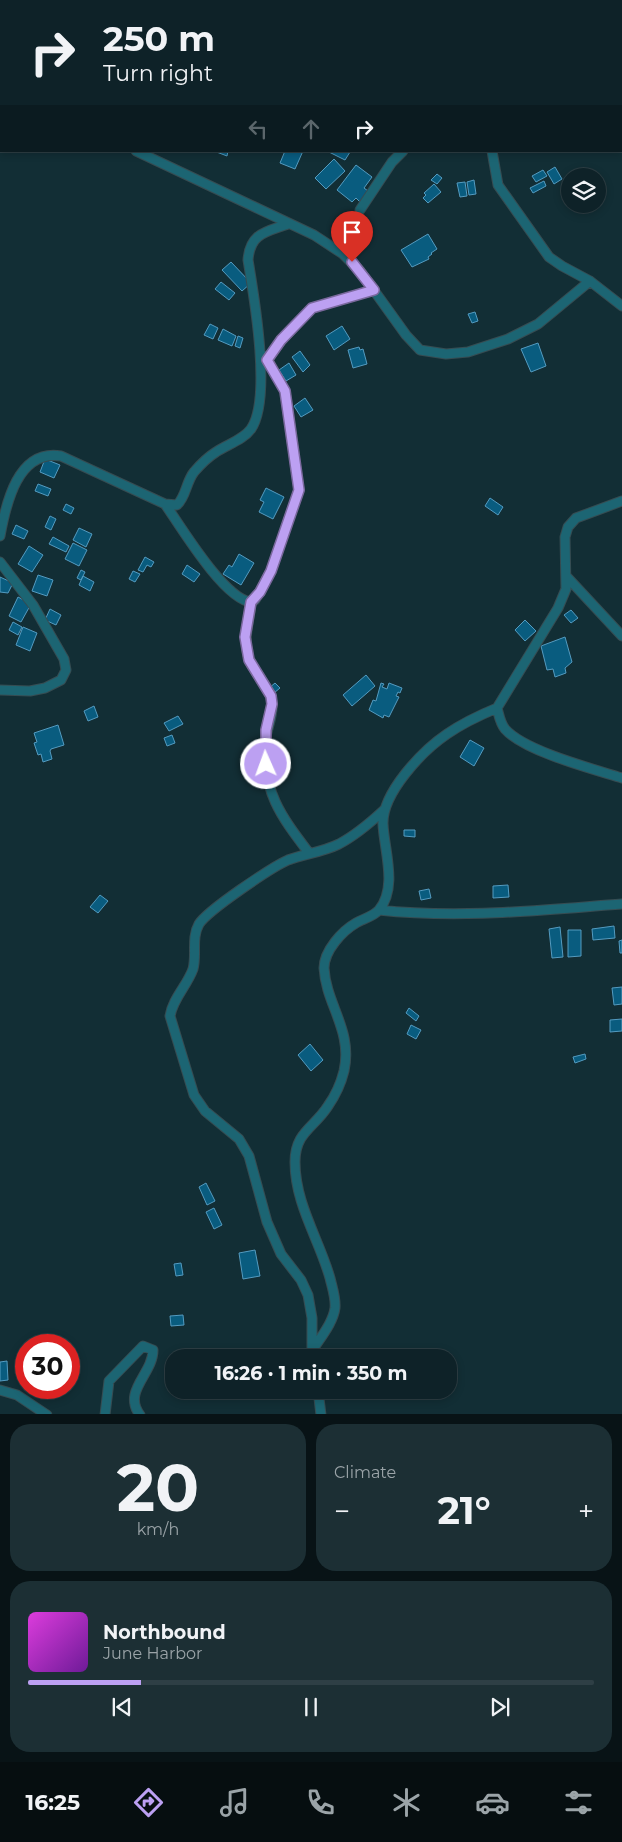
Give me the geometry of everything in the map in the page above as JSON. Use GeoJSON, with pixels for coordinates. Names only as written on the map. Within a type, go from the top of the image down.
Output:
{"type":"FeatureCollection","features":[{"type":"Feature","properties":{"kind":"street"},"geometry":{"type":"LineString","coordinates":[[138,152],[314,235],[343,254],[360,271],[414,345],[420,350],[446,354],[468,352],[508,339],[538,324],[590,281]]}},
{"type":"Feature","properties":{"kind":"street"},"geometry":{"type":"LineString","coordinates":[[360,210],[401,152]]}},
{"type":"Feature","properties":{"kind":"street"},"geometry":{"type":"LineString","coordinates":[[492,152],[498,185],[541,247],[562,266],[590,281],[622,306]]}},
{"type":"Feature","properties":{"kind":"street"},"geometry":{"type":"LineString","coordinates":[[0,536],[7,502],[14,484],[35,459],[48,454],[61,456],[165,504],[175,506],[179,504],[193,473],[214,453],[245,435],[252,428],[258,410],[264,357],[248,260],[249,247],[254,238],[288,224]]}},
{"type":"Feature","properties":{"kind":"street"},"geometry":{"type":"LineString","coordinates":[[264,357],[312,308],[374,290]]}},
{"type":"Feature","properties":{"kind":"street"},"geometry":{"type":"LineString","coordinates":[[264,357],[285,391],[299,490],[271,571],[260,592],[251,602],[245,637],[249,660],[271,696],[272,704],[266,730],[265,745],[269,784],[278,812],[309,853]]}},
{"type":"Feature","properties":{"kind":"street"},"geometry":{"type":"LineString","coordinates":[[315,1349],[336,1306],[327,1268],[295,1182],[295,1150],[303,1134],[328,1106],[339,1086],[346,1060],[346,1040],[324,967],[326,956],[345,931],[379,910],[386,894],[389,874],[383,824],[384,810],[392,793],[417,760],[445,735],[472,719],[497,708],[558,608],[566,589],[565,537],[568,527],[576,518],[622,500]]}},
{"type":"Feature","properties":{"kind":"street"},"geometry":{"type":"LineString","coordinates":[[165,504],[229,591],[245,602],[251,602]]}},
{"type":"Feature","properties":{"kind":"street"},"geometry":{"type":"LineString","coordinates":[[0,562],[33,606],[64,659],[66,670],[61,680],[45,688],[30,691],[0,690]]}},
{"type":"Feature","properties":{"kind":"street"},"geometry":{"type":"LineString","coordinates":[[567,577],[622,636]]}},
{"type":"Feature","properties":{"kind":"street"},"geometry":{"type":"LineString","coordinates":[[497,708],[500,721],[505,730],[521,742],[622,778]]}},
{"type":"Feature","properties":{"kind":"street"},"geometry":{"type":"LineString","coordinates":[[312,1349],[312,1318],[308,1295],[301,1280],[281,1254],[267,1222],[249,1156],[239,1139],[205,1110],[194,1096],[170,1016],[172,1006],[189,979],[193,968],[195,935],[199,925],[222,904],[266,872],[286,861],[337,845],[356,835],[384,810]]}},
{"type":"Feature","properties":{"kind":"street"},"geometry":{"type":"LineString","coordinates":[[379,910],[419,914],[460,914],[622,904]]}},
{"type":"Feature","properties":{"kind":"street"},"geometry":{"type":"LineString","coordinates":[[105,1414],[110,1381],[143,1346],[153,1350],[153,1358],[134,1395],[134,1405],[140,1414]]}},
{"type":"Feature","properties":{"kind":"street"},"geometry":{"type":"LineString","coordinates":[[0,1390],[17,1395],[47,1414]]}},
{"type":"Feature","properties":{"kind":"street"},"geometry":{"type":"LineString","coordinates":[[319,1399],[321,1414]]}},
{"type":"Feature","properties":{"kind":"building"},"geometry":{"type":"Polygon","coordinates":[[[217,152],[228,152],[227,156],[217,152]]]}},
{"type":"Feature","properties":{"kind":"building"},"geometry":{"type":"Polygon","coordinates":[[[285,152],[303,152],[295,169],[280,163],[285,152]]]}},
{"type":"Feature","properties":{"kind":"building"},"geometry":{"type":"Polygon","coordinates":[[[329,152],[350,152],[345,160],[329,152]]]}},
{"type":"Feature","properties":{"kind":"building"},"geometry":{"type":"Polygon","coordinates":[[[334,159],[345,171],[326,189],[315,178],[334,159]]]}},
{"type":"Feature","properties":{"kind":"building"},"geometry":{"type":"Polygon","coordinates":[[[356,165],[372,177],[364,188],[368,191],[360,202],[356,198],[352,202],[337,190],[356,165]]]}},
{"type":"Feature","properties":{"kind":"building"},"geometry":{"type":"Polygon","coordinates":[[[555,167],[561,180],[554,184],[547,172],[555,167]]]}},
{"type":"Feature","properties":{"kind":"building"},"geometry":{"type":"Polygon","coordinates":[[[543,170],[547,176],[536,182],[532,176],[543,170]]]}},
{"type":"Feature","properties":{"kind":"building"},"geometry":{"type":"Polygon","coordinates":[[[437,174],[442,178],[437,184],[431,180],[437,174]]]}},
{"type":"Feature","properties":{"kind":"building"},"geometry":{"type":"Polygon","coordinates":[[[474,180],[476,194],[469,195],[467,182],[474,180]]]}},
{"type":"Feature","properties":{"kind":"building"},"geometry":{"type":"Polygon","coordinates":[[[544,181],[546,186],[533,193],[530,188],[544,181]]]}},
{"type":"Feature","properties":{"kind":"building"},"geometry":{"type":"Polygon","coordinates":[[[465,182],[467,196],[460,197],[457,183],[465,182]]]}},
{"type":"Feature","properties":{"kind":"building"},"geometry":{"type":"Polygon","coordinates":[[[434,184],[441,192],[428,203],[423,198],[426,195],[424,193],[434,184]]]}},
{"type":"Feature","properties":{"kind":"building"},"geometry":{"type":"Polygon","coordinates":[[[428,234],[437,249],[431,253],[428,257],[429,259],[412,267],[401,250],[428,234]]]}},
{"type":"Feature","properties":{"kind":"building"},"geometry":{"type":"Polygon","coordinates":[[[231,262],[251,283],[242,291],[222,270],[231,262]]]}},
{"type":"Feature","properties":{"kind":"building"},"geometry":{"type":"Polygon","coordinates":[[[221,282],[235,293],[229,300],[215,289],[221,282]]]}},
{"type":"Feature","properties":{"kind":"building"},"geometry":{"type":"Polygon","coordinates":[[[475,312],[478,321],[472,323],[468,314],[475,312]]]}},
{"type":"Feature","properties":{"kind":"building"},"geometry":{"type":"Polygon","coordinates":[[[210,324],[218,328],[213,339],[204,335],[210,324]]]}},
{"type":"Feature","properties":{"kind":"building"},"geometry":{"type":"Polygon","coordinates":[[[342,326],[350,339],[334,350],[326,336],[342,326]]]}},
{"type":"Feature","properties":{"kind":"building"},"geometry":{"type":"Polygon","coordinates":[[[223,329],[236,336],[232,346],[218,340],[223,329]]]}},
{"type":"Feature","properties":{"kind":"building"},"geometry":{"type":"Polygon","coordinates":[[[238,336],[243,338],[240,348],[235,346],[238,336]]]}},
{"type":"Feature","properties":{"kind":"building"},"geometry":{"type":"Polygon","coordinates":[[[538,343],[546,366],[531,372],[521,349],[538,343]]]}},
{"type":"Feature","properties":{"kind":"building"},"geometry":{"type":"Polygon","coordinates":[[[359,347],[360,350],[363,349],[367,364],[353,368],[348,350],[359,347]]]}},
{"type":"Feature","properties":{"kind":"building"},"geometry":{"type":"Polygon","coordinates":[[[300,351],[310,365],[303,372],[292,357],[300,351]]]}},
{"type":"Feature","properties":{"kind":"building"},"geometry":{"type":"Polygon","coordinates":[[[289,363],[296,375],[286,381],[279,370],[289,363]]]}},
{"type":"Feature","properties":{"kind":"building"},"geometry":{"type":"Polygon","coordinates":[[[305,398],[313,410],[301,417],[294,406],[305,398]]]}},
{"type":"Feature","properties":{"kind":"building"},"geometry":{"type":"Polygon","coordinates":[[[45,459],[60,465],[54,478],[40,472],[45,459]]]}},
{"type":"Feature","properties":{"kind":"building"},"geometry":{"type":"Polygon","coordinates":[[[38,484],[51,489],[48,496],[35,491],[38,484]]]}},
{"type":"Feature","properties":{"kind":"building"},"geometry":{"type":"Polygon","coordinates":[[[266,488],[284,497],[273,519],[259,512],[264,502],[260,500],[266,488]]]}},
{"type":"Feature","properties":{"kind":"building"},"geometry":{"type":"Polygon","coordinates":[[[490,498],[503,507],[498,515],[485,506],[490,498]]]}},
{"type":"Feature","properties":{"kind":"building"},"geometry":{"type":"Polygon","coordinates":[[[66,504],[74,508],[71,514],[63,510],[66,504]]]}},
{"type":"Feature","properties":{"kind":"building"},"geometry":{"type":"Polygon","coordinates":[[[50,516],[56,519],[51,530],[45,527],[50,516]]]}},
{"type":"Feature","properties":{"kind":"building"},"geometry":{"type":"Polygon","coordinates":[[[16,525],[28,531],[24,539],[12,534],[16,525]]]}},
{"type":"Feature","properties":{"kind":"building"},"geometry":{"type":"Polygon","coordinates":[[[79,528],[92,534],[86,547],[73,540],[79,528]]]}},
{"type":"Feature","properties":{"kind":"building"},"geometry":{"type":"Polygon","coordinates":[[[53,537],[69,546],[66,552],[49,544],[53,537]]]}},
{"type":"Feature","properties":{"kind":"building"},"geometry":{"type":"Polygon","coordinates":[[[73,543],[87,550],[79,566],[65,559],[73,543]]]}},
{"type":"Feature","properties":{"kind":"building"},"geometry":{"type":"Polygon","coordinates":[[[29,546],[43,555],[32,572],[18,564],[29,546]]]}},
{"type":"Feature","properties":{"kind":"building"},"geometry":{"type":"Polygon","coordinates":[[[239,554],[254,563],[241,585],[223,574],[229,565],[232,567],[239,554]]]}},
{"type":"Feature","properties":{"kind":"building"},"geometry":{"type":"Polygon","coordinates":[[[145,557],[154,562],[151,567],[147,565],[143,572],[138,570],[145,557]]]}},
{"type":"Feature","properties":{"kind":"building"},"geometry":{"type":"Polygon","coordinates":[[[187,565],[200,574],[194,582],[182,574],[187,565]]]}},
{"type":"Feature","properties":{"kind":"building"},"geometry":{"type":"Polygon","coordinates":[[[81,570],[85,572],[81,580],[77,578],[81,570]]]}},
{"type":"Feature","properties":{"kind":"building"},"geometry":{"type":"Polygon","coordinates":[[[133,571],[140,574],[135,582],[129,579],[133,571]]]}},
{"type":"Feature","properties":{"kind":"building"},"geometry":{"type":"Polygon","coordinates":[[[38,575],[53,580],[47,596],[32,591],[38,575]]]}},
{"type":"Feature","properties":{"kind":"building"},"geometry":{"type":"Polygon","coordinates":[[[83,576],[94,582],[90,591],[79,585],[83,576]]]}},
{"type":"Feature","properties":{"kind":"building"},"geometry":{"type":"Polygon","coordinates":[[[0,577],[13,583],[8,593],[0,592],[0,577]]]}},
{"type":"Feature","properties":{"kind":"building"},"geometry":{"type":"Polygon","coordinates":[[[18,597],[31,604],[21,622],[9,616],[18,597]]]}},
{"type":"Feature","properties":{"kind":"building"},"geometry":{"type":"Polygon","coordinates":[[[50,609],[61,615],[56,625],[45,620],[50,609]]]}},
{"type":"Feature","properties":{"kind":"building"},"geometry":{"type":"Polygon","coordinates":[[[571,610],[578,618],[571,623],[564,615],[571,610]]]}},
{"type":"Feature","properties":{"kind":"building"},"geometry":{"type":"Polygon","coordinates":[[[525,620],[536,631],[525,641],[515,630],[525,620]]]}},
{"type":"Feature","properties":{"kind":"building"},"geometry":{"type":"Polygon","coordinates":[[[13,622],[22,627],[18,635],[9,630],[13,622]]]}},
{"type":"Feature","properties":{"kind":"building"},"geometry":{"type":"Polygon","coordinates":[[[23,627],[37,633],[30,651],[16,645],[23,627]]]}},
{"type":"Feature","properties":{"kind":"building"},"geometry":{"type":"Polygon","coordinates":[[[565,637],[572,662],[565,668],[566,673],[555,677],[553,669],[547,670],[541,646],[565,637]]]}},
{"type":"Feature","properties":{"kind":"building"},"geometry":{"type":"Polygon","coordinates":[[[366,675],[375,686],[352,706],[343,695],[366,675]]]}},
{"type":"Feature","properties":{"kind":"building"},"geometry":{"type":"Polygon","coordinates":[[[275,683],[280,688],[274,693],[269,688],[275,683]]]}},
{"type":"Feature","properties":{"kind":"building"},"geometry":{"type":"Polygon","coordinates":[[[381,683],[384,684],[382,687],[387,689],[389,683],[402,688],[396,696],[399,697],[389,717],[384,715],[383,718],[369,710],[373,700],[376,701],[381,683]]]}},
{"type":"Feature","properties":{"kind":"building"},"geometry":{"type":"Polygon","coordinates":[[[94,706],[98,717],[88,721],[84,711],[94,706]]]}},
{"type":"Feature","properties":{"kind":"building"},"geometry":{"type":"Polygon","coordinates":[[[178,716],[183,724],[169,731],[164,723],[178,716]]]}},
{"type":"Feature","properties":{"kind":"building"},"geometry":{"type":"Polygon","coordinates":[[[58,725],[64,745],[51,749],[52,759],[43,762],[41,754],[38,755],[34,743],[37,742],[34,733],[58,725]]]}},
{"type":"Feature","properties":{"kind":"building"},"geometry":{"type":"Polygon","coordinates":[[[172,735],[175,743],[167,746],[164,738],[172,735]]]}},
{"type":"Feature","properties":{"kind":"building"},"geometry":{"type":"Polygon","coordinates":[[[470,740],[484,748],[474,766],[460,757],[470,740]]]}},
{"type":"Feature","properties":{"kind":"building"},"geometry":{"type":"Polygon","coordinates":[[[260,775],[262,781],[253,785],[251,779],[260,775]]]}},
{"type":"Feature","properties":{"kind":"building"},"geometry":{"type":"Polygon","coordinates":[[[404,830],[415,830],[415,837],[404,836],[404,830]]]}},
{"type":"Feature","properties":{"kind":"building"},"geometry":{"type":"Polygon","coordinates":[[[508,885],[509,897],[493,898],[493,886],[508,885]]]}},
{"type":"Feature","properties":{"kind":"building"},"geometry":{"type":"Polygon","coordinates":[[[429,889],[431,898],[421,900],[419,891],[429,889]]]}},
{"type":"Feature","properties":{"kind":"building"},"geometry":{"type":"Polygon","coordinates":[[[100,895],[108,901],[98,913],[90,907],[100,895]]]}},
{"type":"Feature","properties":{"kind":"building"},"geometry":{"type":"Polygon","coordinates":[[[614,926],[615,938],[593,940],[592,929],[614,926]]]}},
{"type":"Feature","properties":{"kind":"building"},"geometry":{"type":"Polygon","coordinates":[[[560,927],[563,957],[552,958],[549,929],[560,927]]]}},
{"type":"Feature","properties":{"kind":"building"},"geometry":{"type":"Polygon","coordinates":[[[568,930],[581,930],[581,956],[568,957],[568,930]]]}},
{"type":"Feature","properties":{"kind":"building"},"geometry":{"type":"Polygon","coordinates":[[[622,940],[622,953],[620,953],[619,941],[622,940]]]}},
{"type":"Feature","properties":{"kind":"building"},"geometry":{"type":"Polygon","coordinates":[[[622,987],[622,1004],[614,1005],[612,988],[622,987]]]}},
{"type":"Feature","properties":{"kind":"building"},"geometry":{"type":"Polygon","coordinates":[[[409,1008],[419,1016],[416,1021],[406,1013],[409,1008]]]}},
{"type":"Feature","properties":{"kind":"building"},"geometry":{"type":"Polygon","coordinates":[[[622,1019],[622,1031],[610,1032],[610,1020],[622,1019]]]}},
{"type":"Feature","properties":{"kind":"building"},"geometry":{"type":"Polygon","coordinates":[[[411,1025],[421,1030],[416,1039],[407,1034],[411,1025]]]}},
{"type":"Feature","properties":{"kind":"building"},"geometry":{"type":"Polygon","coordinates":[[[310,1044],[323,1060],[311,1071],[298,1055],[310,1044]]]}},
{"type":"Feature","properties":{"kind":"building"},"geometry":{"type":"Polygon","coordinates":[[[585,1054],[586,1059],[575,1063],[573,1057],[585,1054]]]}},
{"type":"Feature","properties":{"kind":"building"},"geometry":{"type":"Polygon","coordinates":[[[206,1183],[215,1201],[207,1205],[199,1187],[206,1183]]]}},
{"type":"Feature","properties":{"kind":"building"},"geometry":{"type":"Polygon","coordinates":[[[214,1208],[222,1225],[214,1229],[206,1212],[214,1208]]]}},
{"type":"Feature","properties":{"kind":"building"},"geometry":{"type":"Polygon","coordinates":[[[255,1250],[260,1276],[243,1279],[239,1253],[255,1250]]]}},
{"type":"Feature","properties":{"kind":"building"},"geometry":{"type":"Polygon","coordinates":[[[181,1263],[183,1275],[176,1276],[174,1264],[181,1263]]]}},
{"type":"Feature","properties":{"kind":"building"},"geometry":{"type":"Polygon","coordinates":[[[183,1315],[184,1325],[171,1326],[170,1316],[183,1315]]]}},
{"type":"Feature","properties":{"kind":"building"},"geometry":{"type":"Polygon","coordinates":[[[7,1361],[8,1380],[0,1381],[0,1362],[7,1361]]]}},
{"type":"Feature","properties":{"kind":"route"},"geometry":{"type":"LineString","coordinates":[[266,764],[266,730],[272,704],[271,696],[249,660],[245,637],[246,626],[251,602],[255,600],[271,571],[299,490],[298,474],[292,449],[288,403],[285,391],[267,360],[281,340],[303,315],[312,308],[374,290],[352,262]]}}]}
